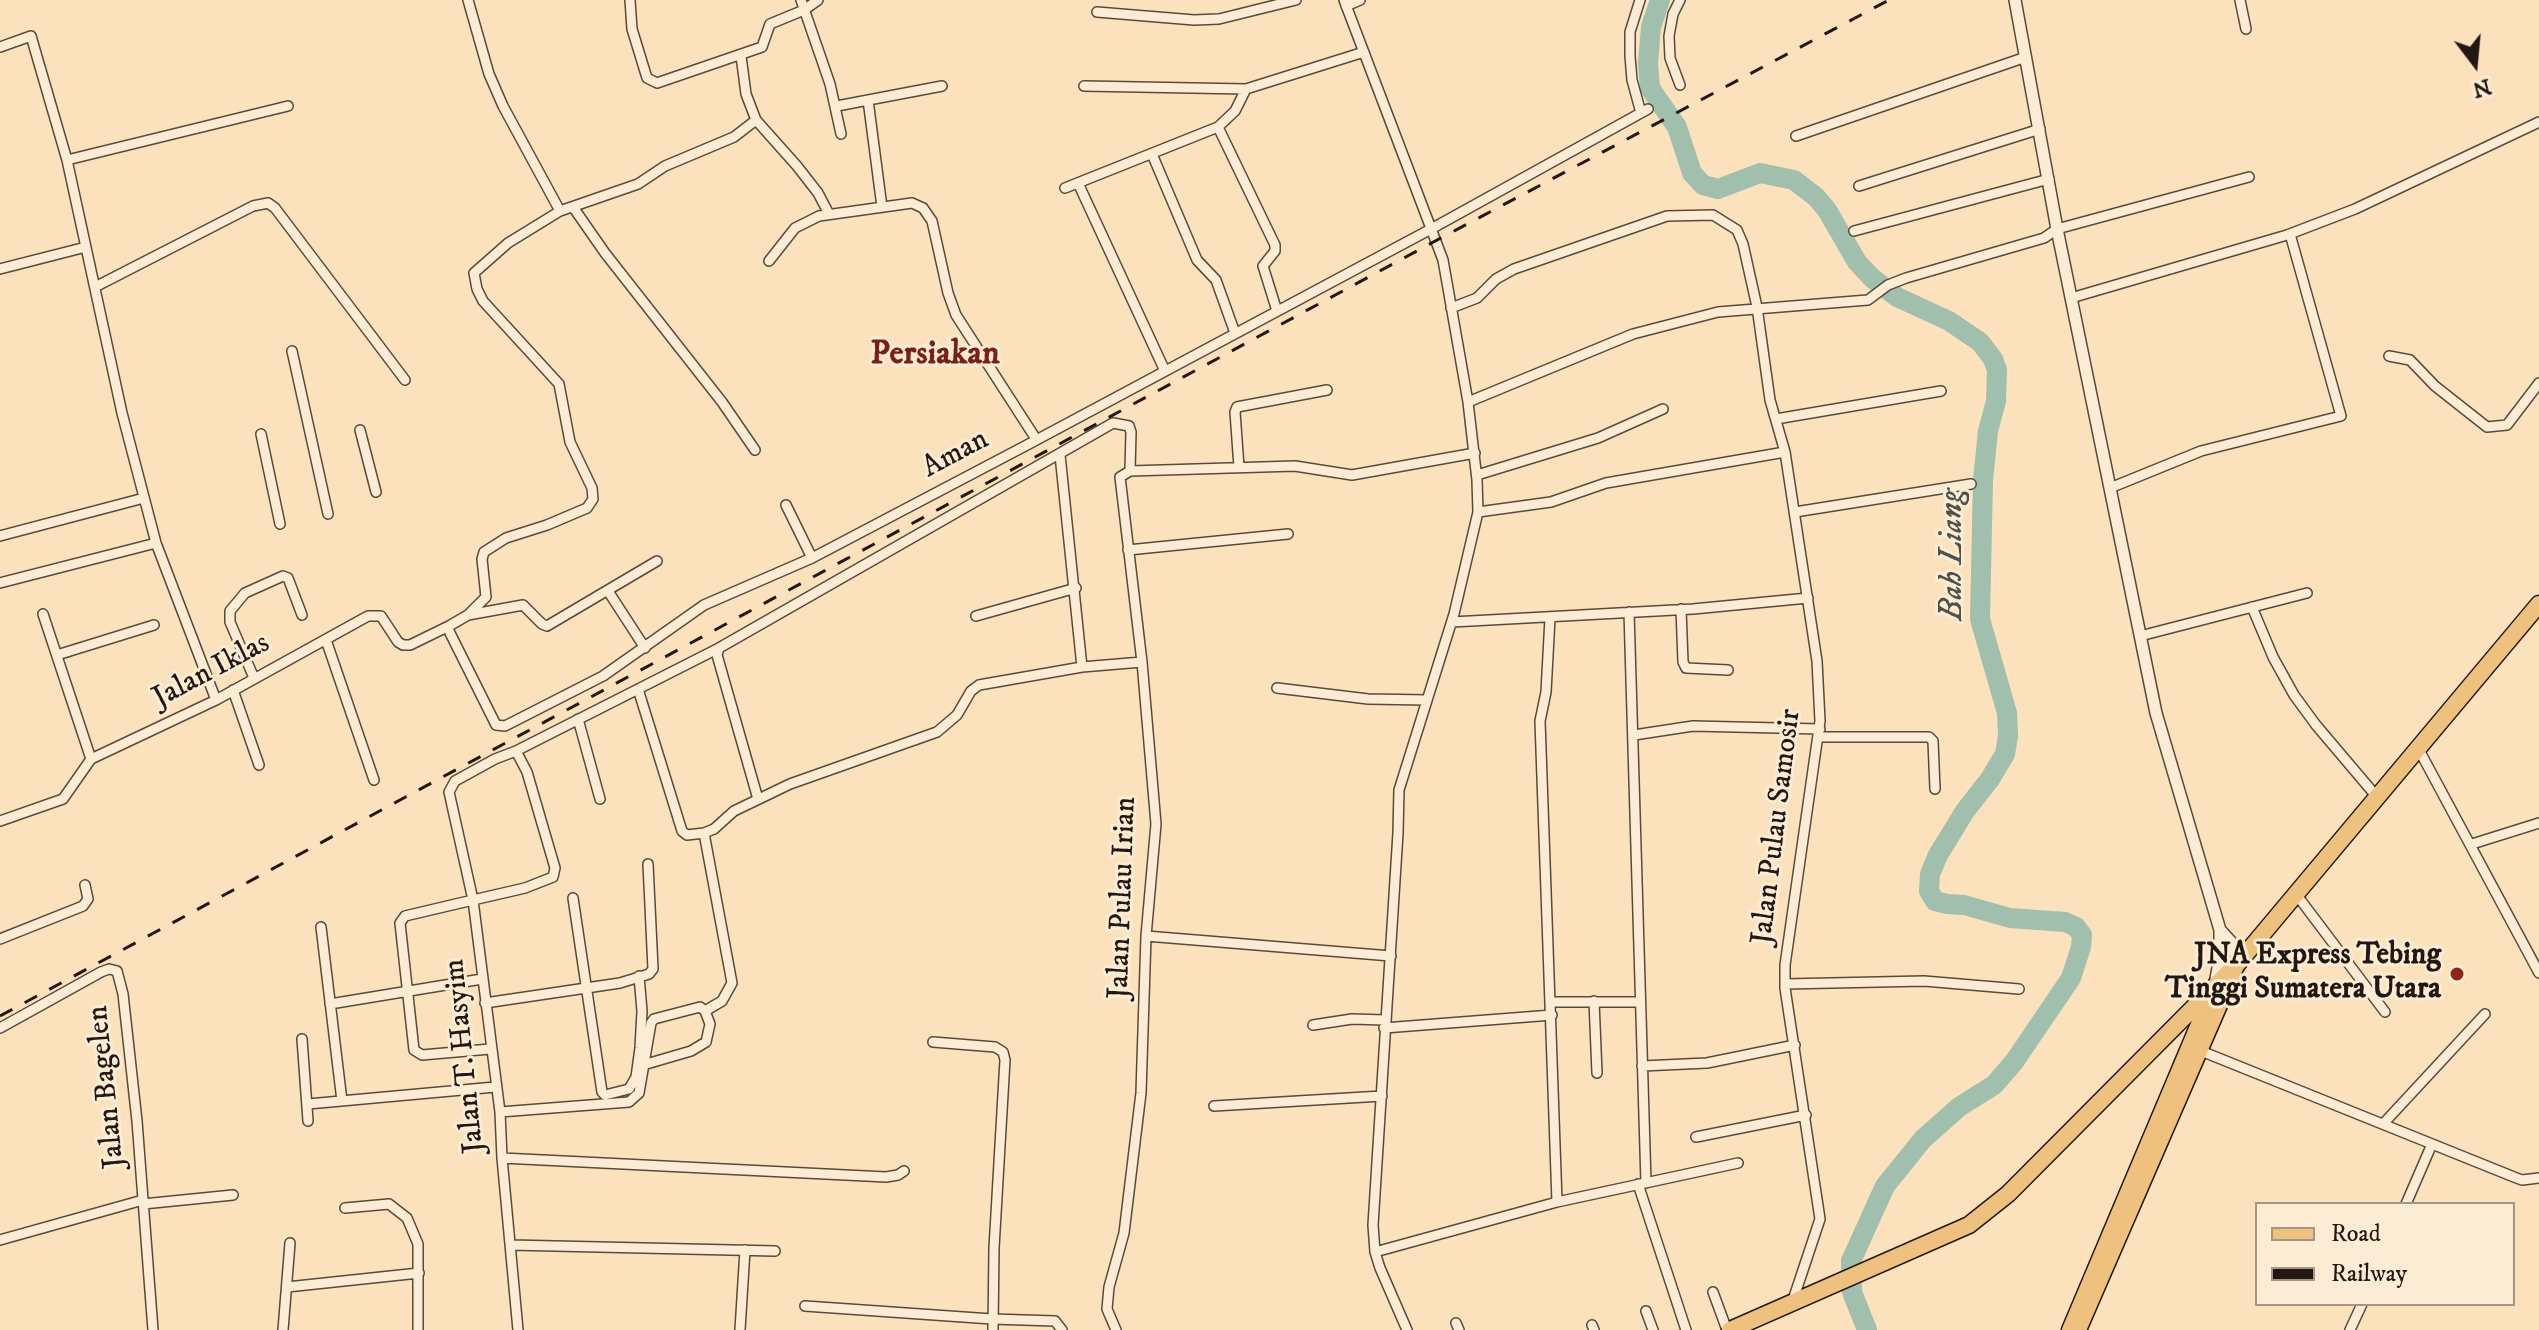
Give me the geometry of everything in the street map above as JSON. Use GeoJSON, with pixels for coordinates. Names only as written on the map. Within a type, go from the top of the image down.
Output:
{"type":"FeatureCollection","features":[{"type":"Feature","properties":{"kind":"highway"},"geometry":{"type":"LineString","coordinates":[[1728,1330],[1969,1225],[2008,1194],[2239,962],[2539,604]]}},
{"type":"Feature","properties":{"kind":"main road"},"geometry":{"type":"LineString","coordinates":[[2069,1330],[2196,1049],[2239,962]]}},
{"type":"Feature","properties":{"kind":"main road"},"geometry":{"type":"LineString","coordinates":[[2079,1330],[2196,1049],[2214,986]]}},
{"type":"Feature","properties":{"kind":"street"},"geometry":{"type":"LineString","coordinates":[[468,0],[489,74],[560,211]]}},
{"type":"Feature","properties":{"kind":"street"},"geometry":{"type":"LineString","coordinates":[[630,0],[632,29],[647,78],[657,83],[741,56],[764,44],[770,24],[776,19],[818,0]]}},
{"type":"Feature","properties":{"kind":"street"},"geometry":{"type":"LineString","coordinates":[[1097,12],[1194,20],[1219,19],[1296,0]]}},
{"type":"Feature","properties":{"kind":"street"},"geometry":{"type":"LineString","coordinates":[[1360,0],[1345,3],[1443,260],[1468,402],[1477,475],[1478,512],[1452,622],[1399,790],[1373,1225],[1375,1252],[1407,1330]]}},
{"type":"Feature","properties":{"kind":"street","name":"Aman"},"geometry":{"type":"LineString","coordinates":[[447,627],[496,725],[505,726],[603,676],[704,605],[812,558],[1431,229],[1644,111],[1632,80],[1630,56],[1630,32],[1640,0]]}},
{"type":"Feature","properties":{"kind":"street"},"geometry":{"type":"LineString","coordinates":[[1680,0],[1673,14],[1669,36],[1670,58],[1680,85]]}},
{"type":"Feature","properties":{"kind":"street"},"geometry":{"type":"LineString","coordinates":[[2015,0],[2057,229],[2156,713],[2220,930],[2220,957],[2214,986]]}},
{"type":"Feature","properties":{"kind":"street"},"geometry":{"type":"LineString","coordinates":[[2240,0],[2246,29]]}},
{"type":"Feature","properties":{"kind":"street"},"geometry":{"type":"LineString","coordinates":[[802,5],[837,106],[841,134]]}},
{"type":"Feature","properties":{"kind":"street"},"geometry":{"type":"LineString","coordinates":[[0,47],[31,36],[67,160],[122,413],[156,543],[216,700]]}},
{"type":"Feature","properties":{"kind":"street"},"geometry":{"type":"LineString","coordinates":[[1084,86],[1246,89],[1364,52]]}},
{"type":"Feature","properties":{"kind":"street"},"geometry":{"type":"LineString","coordinates":[[741,56],[746,94],[756,120],[818,193],[829,214]]}},
{"type":"Feature","properties":{"kind":"street"},"geometry":{"type":"LineString","coordinates":[[1796,136],[2026,57]]}},
{"type":"Feature","properties":{"kind":"street"},"geometry":{"type":"LineString","coordinates":[[837,106],[942,86]]}},
{"type":"Feature","properties":{"kind":"street"},"geometry":{"type":"LineString","coordinates":[[1065,188],[1218,127],[1235,111],[1246,89]]}},
{"type":"Feature","properties":{"kind":"street"},"geometry":{"type":"LineString","coordinates":[[868,100],[882,207]]}},
{"type":"Feature","properties":{"kind":"street"},"geometry":{"type":"LineString","coordinates":[[67,160],[288,106]]}},
{"type":"Feature","properties":{"kind":"street"},"geometry":{"type":"LineString","coordinates":[[447,627],[468,615],[486,597],[484,552],[506,538],[576,514],[587,508],[593,499],[592,488],[570,442],[555,376],[483,301],[474,273],[508,243],[560,211],[638,184],[665,166],[734,137],[756,120]]}},
{"type":"Feature","properties":{"kind":"street"},"geometry":{"type":"LineString","coordinates":[[2071,298],[2290,234],[2355,209],[2539,122]]}},
{"type":"Feature","properties":{"kind":"street"},"geometry":{"type":"LineString","coordinates":[[1218,127],[1275,245],[1275,251],[1263,266],[1277,311]]}},
{"type":"Feature","properties":{"kind":"street"},"geometry":{"type":"LineString","coordinates":[[1859,186],[2040,129]]}},
{"type":"Feature","properties":{"kind":"street"},"geometry":{"type":"LineString","coordinates":[[1152,154],[1197,260],[1216,280],[1235,333]]}},
{"type":"Feature","properties":{"kind":"street"},"geometry":{"type":"LineString","coordinates":[[1468,402],[1633,334],[1718,312],[1868,300],[1888,285],[2044,238],[2057,229],[2249,177]]}},
{"type":"Feature","properties":{"kind":"street"},"geometry":{"type":"LineString","coordinates":[[1854,231],[2049,179]]}},
{"type":"Feature","properties":{"kind":"street"},"geometry":{"type":"LineString","coordinates":[[1078,183],[1165,371]]}},
{"type":"Feature","properties":{"kind":"street"},"geometry":{"type":"LineString","coordinates":[[95,287],[253,206],[268,203],[275,208],[405,380]]}},
{"type":"Feature","properties":{"kind":"street"},"geometry":{"type":"LineString","coordinates":[[769,261],[795,228],[806,221],[829,214],[912,203],[923,208],[929,215],[956,315],[1036,439]]}},
{"type":"Feature","properties":{"kind":"street"},"geometry":{"type":"LineString","coordinates":[[573,207],[755,450]]}},
{"type":"Feature","properties":{"kind":"street","name":"Jalan Pulau Samosir"},"geometry":{"type":"LineString","coordinates":[[1451,308],[1477,298],[1496,279],[1514,269],[1667,216],[1713,215],[1737,230],[1743,244],[1757,307],[1770,400],[1785,452],[1817,661],[1819,733],[1785,965],[1785,984],[1820,1219],[1792,1303]]}},
{"type":"Feature","properties":{"kind":"street"},"geometry":{"type":"LineString","coordinates":[[2110,488],[2201,451],[2341,416],[2290,234]]}},
{"type":"Feature","properties":{"kind":"street"},"geometry":{"type":"LineString","coordinates":[[0,269],[86,247]]}},
{"type":"Feature","properties":{"kind":"street"},"geometry":{"type":"LineString","coordinates":[[292,351],[328,514]]}},
{"type":"Feature","properties":{"kind":"street"},"geometry":{"type":"LineString","coordinates":[[2389,356],[2410,360],[2435,386],[2487,427],[2507,425],[2539,383]]}},
{"type":"Feature","properties":{"kind":"street"},"geometry":{"type":"LineString","coordinates":[[1239,467],[1237,407],[1327,390]]}},
{"type":"Feature","properties":{"kind":"street"},"geometry":{"type":"LineString","coordinates":[[1776,419],[1941,391]]}},
{"type":"Feature","properties":{"kind":"street"},"geometry":{"type":"LineString","coordinates":[[1477,475],[1598,438],[1663,409]]}},
{"type":"Feature","properties":{"kind":"street"},"geometry":{"type":"LineString","coordinates":[[490,1049],[417,1054],[399,934],[401,919],[525,888],[553,877],[555,868],[527,772],[516,751],[719,648],[1113,423],[1129,426],[1130,471],[1295,466],[1352,475],[1475,453]]}},
{"type":"Feature","properties":{"kind":"street"},"geometry":{"type":"LineString","coordinates":[[360,430],[376,492]]}},
{"type":"Feature","properties":{"kind":"street"},"geometry":{"type":"LineString","coordinates":[[261,434],[280,524]]}},
{"type":"Feature","properties":{"kind":"street"},"geometry":{"type":"LineString","coordinates":[[1478,512],[1551,502],[1606,483],[1785,452]]}},
{"type":"Feature","properties":{"kind":"street"},"geometry":{"type":"LineString","coordinates":[[1060,455],[1082,667]]}},
{"type":"Feature","properties":{"kind":"street","name":"Jalan Pulau Irian"},"geometry":{"type":"LineString","coordinates":[[1116,1330],[1107,1309],[1109,1287],[1124,1233],[1141,1093],[1146,936],[1156,824],[1142,662],[1119,483],[1120,477],[1130,471]]}},
{"type":"Feature","properties":{"kind":"street"},"geometry":{"type":"LineString","coordinates":[[1795,512],[1971,484]]}},
{"type":"Feature","properties":{"kind":"street"},"geometry":{"type":"LineString","coordinates":[[0,536],[144,498]]}},
{"type":"Feature","properties":{"kind":"street"},"geometry":{"type":"LineString","coordinates":[[786,505],[812,558]]}},
{"type":"Feature","properties":{"kind":"street"},"geometry":{"type":"LineString","coordinates":[[1128,550],[1288,534]]}},
{"type":"Feature","properties":{"kind":"street"},"geometry":{"type":"LineString","coordinates":[[0,583],[156,543]]}},
{"type":"Feature","properties":{"kind":"street"},"geometry":{"type":"LineString","coordinates":[[468,615],[523,605],[547,626],[657,561]]}},
{"type":"Feature","properties":{"kind":"street"},"geometry":{"type":"LineString","coordinates":[[254,678],[230,622],[230,611],[245,593],[283,576],[288,578],[302,615]]}},
{"type":"Feature","properties":{"kind":"street"},"geometry":{"type":"LineString","coordinates":[[976,616],[1076,588]]}},
{"type":"Feature","properties":{"kind":"street"},"geometry":{"type":"LineString","coordinates":[[608,591],[645,648]]}},
{"type":"Feature","properties":{"kind":"street"},"geometry":{"type":"LineString","coordinates":[[2140,636],[2307,593]]}},
{"type":"Feature","properties":{"kind":"street"},"geometry":{"type":"LineString","coordinates":[[1452,622],[1550,618],[1808,598]]}},
{"type":"Feature","properties":{"kind":"street"},"geometry":{"type":"LineString","coordinates":[[2252,607],[2273,657],[2294,695],[2377,797]]}},
{"type":"Feature","properties":{"kind":"street"},"geometry":{"type":"LineString","coordinates":[[1681,609],[1683,662],[1686,668],[1728,670]]}},
{"type":"Feature","properties":{"kind":"street"},"geometry":{"type":"LineString","coordinates":[[1629,612],[1642,1066],[1642,1184],[1686,1330]]}},
{"type":"Feature","properties":{"kind":"street"},"geometry":{"type":"LineString","coordinates":[[43,614],[91,759]]}},
{"type":"Feature","properties":{"kind":"street","name":"Jalan Iklas"},"geometry":{"type":"LineString","coordinates":[[0,821],[63,799],[91,759],[216,700],[368,616],[381,616],[403,645],[410,645],[447,627]]}},
{"type":"Feature","properties":{"kind":"street"},"geometry":{"type":"LineString","coordinates":[[1550,618],[1546,692],[1540,721],[1557,1202]]}},
{"type":"Feature","properties":{"kind":"street"},"geometry":{"type":"LineString","coordinates":[[57,655],[154,625]]}},
{"type":"Feature","properties":{"kind":"street"},"geometry":{"type":"LineString","coordinates":[[326,640],[374,780]]}},
{"type":"Feature","properties":{"kind":"street"},"geometry":{"type":"LineString","coordinates":[[719,648],[717,655],[758,799]]}},
{"type":"Feature","properties":{"kind":"street"},"geometry":{"type":"LineString","coordinates":[[638,689],[682,831],[687,835],[704,833],[734,811],[790,784],[937,732],[957,715],[971,691],[979,685],[1082,667],[1142,662]]}},
{"type":"Feature","properties":{"kind":"street"},"geometry":{"type":"LineString","coordinates":[[1277,688],[1368,699],[1427,700]]}},
{"type":"Feature","properties":{"kind":"street"},"geometry":{"type":"LineString","coordinates":[[233,690],[259,765]]}},
{"type":"Feature","properties":{"kind":"street"},"geometry":{"type":"LineString","coordinates":[[578,719],[600,799]]}},
{"type":"Feature","properties":{"kind":"street"},"geometry":{"type":"LineString","coordinates":[[1634,735],[1693,726],[1929,737],[1933,741],[1935,789]]}},
{"type":"Feature","properties":{"kind":"street"},"geometry":{"type":"LineString","coordinates":[[2418,748],[2539,973]]}},
{"type":"Feature","properties":{"kind":"street","name":"Jalan T. Hasyim"},"geometry":{"type":"LineString","coordinates":[[516,751],[455,781],[449,792],[473,900],[500,1112],[518,1330]]}},
{"type":"Feature","properties":{"kind":"street"},"geometry":{"type":"LineString","coordinates":[[2472,844],[2539,823]]}},
{"type":"Feature","properties":{"kind":"street"},"geometry":{"type":"LineString","coordinates":[[704,833],[732,983],[722,1001],[705,1011]]}},
{"type":"Feature","properties":{"kind":"street"},"geometry":{"type":"LineString","coordinates":[[485,1003],[585,988],[649,974],[653,969],[648,864]]}},
{"type":"Feature","properties":{"kind":"street"},"geometry":{"type":"LineString","coordinates":[[0,939],[83,906],[88,899],[85,885]]}},
{"type":"Feature","properties":{"kind":"street"},"geometry":{"type":"LineString","coordinates":[[2296,894],[2385,1012]]}},
{"type":"Feature","properties":{"kind":"street"},"geometry":{"type":"LineString","coordinates":[[573,898],[585,988],[605,1095],[629,1089],[636,1077],[641,1023],[639,976]]}},
{"type":"Feature","properties":{"kind":"street"},"geometry":{"type":"LineString","coordinates":[[321,927],[342,1101]]}},
{"type":"Feature","properties":{"kind":"street"},"geometry":{"type":"LineString","coordinates":[[2220,930],[2231,942],[2239,962]]}},
{"type":"Feature","properties":{"kind":"street"},"geometry":{"type":"LineString","coordinates":[[1146,936],[1391,956]]}},
{"type":"Feature","properties":{"kind":"street","name":"Jalan Bagelen"},"geometry":{"type":"LineString","coordinates":[[0,1028],[101,972],[109,969],[117,971],[128,1035],[153,1330]]}},
{"type":"Feature","properties":{"kind":"street"},"geometry":{"type":"LineString","coordinates":[[330,1004],[482,979]]}},
{"type":"Feature","properties":{"kind":"street"},"geometry":{"type":"LineString","coordinates":[[1785,984],[1924,981],[2019,989]]}},
{"type":"Feature","properties":{"kind":"street"},"geometry":{"type":"LineString","coordinates":[[1594,1001],[1597,1073]]}},
{"type":"Feature","properties":{"kind":"street"},"geometry":{"type":"LineString","coordinates":[[1551,1002],[1640,1002]]}},
{"type":"Feature","properties":{"kind":"street"},"geometry":{"type":"LineString","coordinates":[[500,1112],[629,1102],[639,1093],[643,1065],[651,1023],[654,1019],[700,1007],[705,1011],[710,1024],[706,1042],[691,1051],[643,1065]]}},
{"type":"Feature","properties":{"kind":"street"},"geometry":{"type":"LineString","coordinates":[[2383,1124],[2485,1014]]}},
{"type":"Feature","properties":{"kind":"street"},"geometry":{"type":"LineString","coordinates":[[1313,1025],[1352,1019],[1385,1024],[1552,1015]]}},
{"type":"Feature","properties":{"kind":"street"},"geometry":{"type":"LineString","coordinates":[[302,1039],[308,1121]]}},
{"type":"Feature","properties":{"kind":"street"},"geometry":{"type":"LineString","coordinates":[[933,1042],[995,1047],[1003,1052],[1005,1060],[993,1330]]}},
{"type":"Feature","properties":{"kind":"street"},"geometry":{"type":"LineString","coordinates":[[1642,1066],[1707,1063],[1795,1045]]}},
{"type":"Feature","properties":{"kind":"street"},"geometry":{"type":"LineString","coordinates":[[2196,1049],[2514,1177],[2522,1180],[2539,1178]]}},
{"type":"Feature","properties":{"kind":"street"},"geometry":{"type":"LineString","coordinates":[[308,1104],[495,1087]]}},
{"type":"Feature","properties":{"kind":"street"},"geometry":{"type":"LineString","coordinates":[[1214,1106],[1382,1096]]}},
{"type":"Feature","properties":{"kind":"street"},"geometry":{"type":"LineString","coordinates":[[1696,1137],[1806,1115]]}},
{"type":"Feature","properties":{"kind":"street"},"geometry":{"type":"LineString","coordinates":[[2407,1202],[2432,1144]]}},
{"type":"Feature","properties":{"kind":"street"},"geometry":{"type":"LineString","coordinates":[[502,1158],[886,1177],[904,1171]]}},
{"type":"Feature","properties":{"kind":"street"},"geometry":{"type":"LineString","coordinates":[[1375,1252],[1557,1202],[1738,1163]]}},
{"type":"Feature","properties":{"kind":"street"},"geometry":{"type":"LineString","coordinates":[[0,1240],[143,1202],[233,1195]]}},
{"type":"Feature","properties":{"kind":"street"},"geometry":{"type":"LineString","coordinates":[[345,1208],[389,1204],[407,1218],[418,1244],[418,1330]]}},
{"type":"Feature","properties":{"kind":"street"},"geometry":{"type":"LineString","coordinates":[[283,1330],[290,1243]]}},
{"type":"Feature","properties":{"kind":"street"},"geometry":{"type":"LineString","coordinates":[[511,1245],[775,1251]]}},
{"type":"Feature","properties":{"kind":"street"},"geometry":{"type":"LineString","coordinates":[[740,1330],[745,1250]]}},
{"type":"Feature","properties":{"kind":"street"},"geometry":{"type":"LineString","coordinates":[[287,1287],[419,1273]]}},
{"type":"Feature","properties":{"kind":"street"},"geometry":{"type":"LineString","coordinates":[[1713,1292],[1728,1330]]}},
{"type":"Feature","properties":{"kind":"street"},"geometry":{"type":"LineString","coordinates":[[805,1306],[1055,1321],[1062,1330]]}},
{"type":"Feature","properties":{"kind":"street"},"geometry":{"type":"LineString","coordinates":[[2350,1330],[2361,1306]]}},
{"type":"Feature","properties":{"kind":"street"},"geometry":{"type":"LineString","coordinates":[[1646,1311],[1653,1330]]}},
{"type":"Feature","properties":{"kind":"waterway","name":"Bah Liang"},"geometry":{"type":"LineString","coordinates":[[1660,0],[1651,27],[1648,63],[1650,88],[1677,127],[1692,173],[1703,185],[1718,189],[1760,173],[1794,180],[1827,210],[1857,262],[1872,278],[1897,297],[1949,321],[1980,342],[1997,370],[1996,401],[1988,431],[1983,480],[1980,619],[2007,713],[2008,736],[2005,754],[1938,855],[1930,874],[1929,891],[1935,901],[1947,904],[1964,905],[2010,918],[2065,922],[2076,927],[2082,935],[2081,947],[2071,978],[2014,1062],[1994,1085],[1959,1107],[1923,1139],[1885,1186],[1851,1261],[1852,1292],[1867,1330]]}},
{"type":"Feature","properties":{"kind":"railway"},"geometry":{"type":"LineString","coordinates":[[0,1016],[1439,239],[1889,0]]}},
{"type":"Feature","properties":{"kind":"place","name":"JNA Express Tebing Tinggi Sumatera Utara"},"geometry":{"type":"Point","coordinates":[2457,974]}},
{"type":"Feature","properties":{"kind":"district","name":"Persiakan"},"geometry":{"type":"Point","coordinates":[935,356]}}]}
